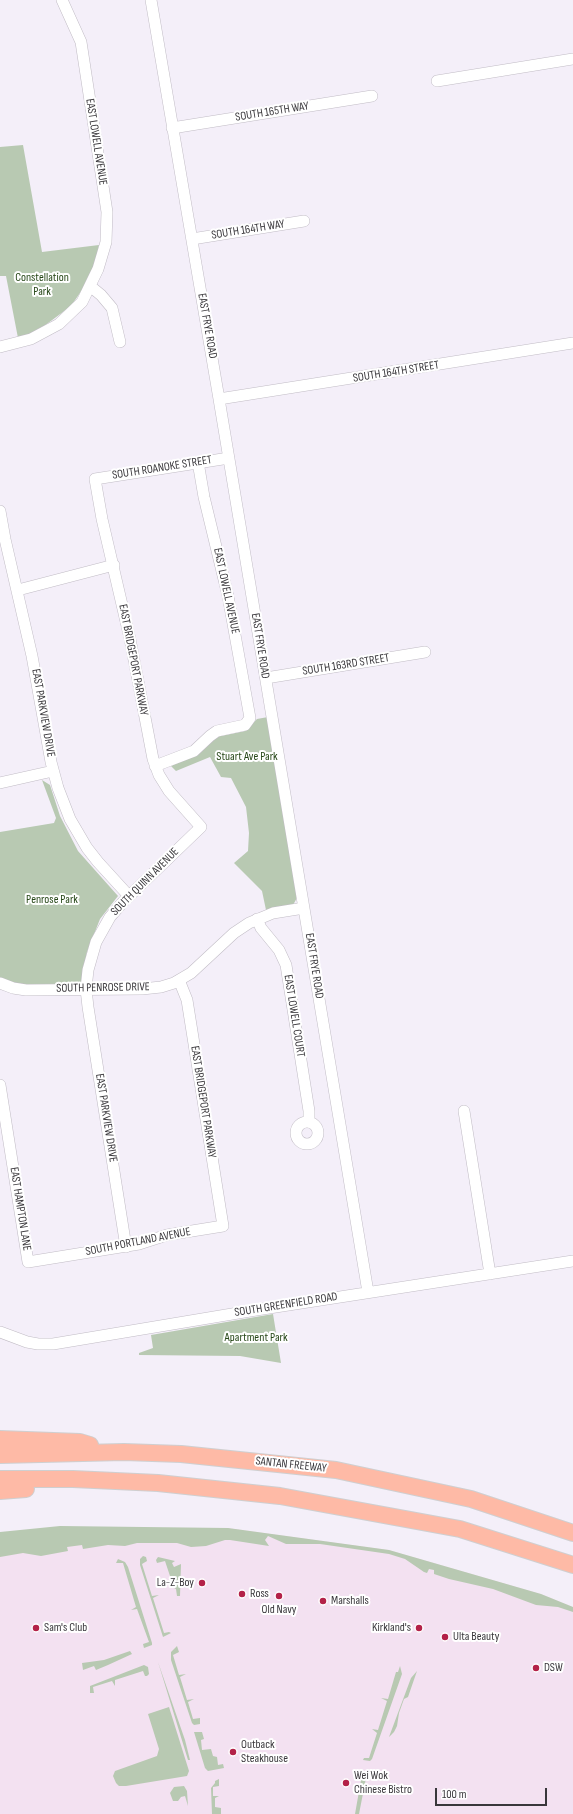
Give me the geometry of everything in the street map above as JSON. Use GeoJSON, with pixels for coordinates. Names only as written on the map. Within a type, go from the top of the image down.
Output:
{"type":"FeatureCollection","features":[{"type":"Feature","properties":{"kind":"highway"},"geometry":{"type":"LineString","coordinates":[[0,1439],[80,1442],[124,1452]]}},
{"type":"Feature","properties":{"kind":"highway","name":"SANTAN FREEWAY"},"geometry":{"type":"LineString","coordinates":[[0,1455],[124,1452],[181,1454],[336,1470],[471,1499],[573,1533]]}},
{"type":"Feature","properties":{"kind":"highway"},"geometry":{"type":"LineString","coordinates":[[0,1479],[73,1479],[158,1483],[280,1496],[460,1529],[573,1565]]}},
{"type":"Feature","properties":{"kind":"highway"},"geometry":{"type":"LineString","coordinates":[[0,1491],[46,1488],[108,1487],[158,1483]]}},
{"type":"Feature","properties":{"kind":"street","name":"EAST LOWELL AVENUE"},"geometry":{"type":"LineString","coordinates":[[0,347],[31,339],[59,324],[82,302],[98,269],[106,242],[107,212],[81,42],[62,0]]}},
{"type":"Feature","properties":{"kind":"street","name":"EAST FRYE ROAD"},"geometry":{"type":"LineString","coordinates":[[151,0],[368,1292]]}},
{"type":"Feature","properties":{"kind":"street"},"geometry":{"type":"LineString","coordinates":[[437,81],[573,59]]}},
{"type":"Feature","properties":{"kind":"street","name":"SOUTH 165TH WAY"},"geometry":{"type":"LineString","coordinates":[[172,128],[372,96]]}},
{"type":"Feature","properties":{"kind":"street","name":"SOUTH 164TH WAY"},"geometry":{"type":"LineString","coordinates":[[192,239],[304,221]]}},
{"type":"Feature","properties":{"kind":"street"},"geometry":{"type":"LineString","coordinates":[[90,286],[101,295],[112,308],[120,342]]}},
{"type":"Feature","properties":{"kind":"street","name":"SOUTH 164TH STREET"},"geometry":{"type":"LineString","coordinates":[[219,399],[573,344]]}},
{"type":"Feature","properties":{"kind":"street","name":"SOUTH ROANOKE STREET"},"geometry":{"type":"LineString","coordinates":[[96,479],[229,458]]}},
{"type":"Feature","properties":{"kind":"street","name":"EAST LOWELL AVENUE"},"geometry":{"type":"LineString","coordinates":[[155,766],[194,751],[217,731],[244,725],[249,721],[250,716],[228,596],[204,497],[198,462]]}},
{"type":"Feature","properties":{"kind":"street","name":"EAST BRIDGEPORT PARKWAY"},"geometry":{"type":"LineString","coordinates":[[96,479],[102,519],[114,565],[130,639],[151,752],[155,766],[171,795],[201,827]]}},
{"type":"Feature","properties":{"kind":"street","name":"EAST PARKVIEW DRIVE"},"geometry":{"type":"LineString","coordinates":[[0,511],[32,656],[53,771],[63,804],[78,834],[98,862],[130,896]]}},
{"type":"Feature","properties":{"kind":"street"},"geometry":{"type":"LineString","coordinates":[[18,590],[114,565]]}},
{"type":"Feature","properties":{"kind":"street","name":"SOUTH 163RD STREET"},"geometry":{"type":"LineString","coordinates":[[266,678],[425,652]]}},
{"type":"Feature","properties":{"kind":"street"},"geometry":{"type":"LineString","coordinates":[[0,783],[53,771]]}},
{"type":"Feature","properties":{"kind":"street","name":"SOUTH QUINN AVENUE"},"geometry":{"type":"LineString","coordinates":[[86,989],[89,965],[96,942],[110,917],[201,827]]}},
{"type":"Feature","properties":{"kind":"street","name":"SOUTH PENROSE DRIVE"},"geometry":{"type":"LineString","coordinates":[[0,983],[9,987],[22,989],[148,989],[161,986],[180,980],[196,969],[234,933],[257,919],[273,913],[304,908]]}},
{"type":"Feature","properties":{"kind":"street","name":"EAST LOWELL COURT"},"geometry":{"type":"LineString","coordinates":[[257,919],[264,932],[279,950],[286,965],[308,1111],[308,1121]]}},
{"type":"Feature","properties":{"kind":"street","name":"EAST BRIDGEPORT PARKWAY"},"geometry":{"type":"LineString","coordinates":[[180,980],[187,1000],[223,1226]]}},
{"type":"Feature","properties":{"kind":"street","name":"EAST PARKVIEW DRIVE"},"geometry":{"type":"LineString","coordinates":[[86,989],[126,1246]]}},
{"type":"Feature","properties":{"kind":"street","name":"EAST HAMPTON LANE"},"geometry":{"type":"LineString","coordinates":[[0,1086],[28,1262]]}},
{"type":"Feature","properties":{"kind":"street"},"geometry":{"type":"LineString","coordinates":[[464,1111],[490,1274]]}},
{"type":"Feature","properties":{"kind":"street","name":"SOUTH PORTLAND AVENUE"},"geometry":{"type":"LineString","coordinates":[[28,1262],[126,1246],[167,1235],[223,1226]]}},
{"type":"Feature","properties":{"kind":"street","name":"SOUTH GREENFIELD ROAD"},"geometry":{"type":"LineString","coordinates":[[0,1332],[27,1342],[53,1344],[368,1292],[573,1261]]}},
{"type":"Feature","properties":{"kind":"shaded area"},"geometry":{"type":"Polygon","coordinates":[[[228,1528],[389,1550],[541,1594],[573,1607],[573,1814],[0,1814],[0,1532],[228,1528]]]}},
{"type":"Feature","properties":{"kind":"green space","name":"Constellation Park"},"geometry":{"type":"Polygon","coordinates":[[[23,145],[42,252],[99,245],[95,266],[82,290],[71,306],[36,332],[18,338],[6,276],[0,276],[0,147],[23,145]]]}},
{"type":"Feature","properties":{"kind":"green space","name":"Stuart Ave Park"},"geometry":{"type":"Polygon","coordinates":[[[268,717],[298,896],[293,905],[266,910],[262,891],[234,863],[248,851],[249,833],[246,807],[231,778],[221,777],[210,757],[176,771],[171,766],[201,752],[216,737],[245,731],[257,719],[268,717]]]}},
{"type":"Feature","properties":{"kind":"green space","name":"Penrose Park"},"geometry":{"type":"Polygon","coordinates":[[[42,780],[50,785],[60,816],[78,851],[118,896],[100,919],[87,952],[81,982],[74,985],[29,986],[0,983],[0,832],[54,823],[56,818],[42,780]]]}},
{"type":"Feature","properties":{"kind":"green space","name":"Apartment Park"},"geometry":{"type":"Polygon","coordinates":[[[273,1314],[281,1363],[240,1356],[139,1355],[139,1353],[153,1348],[151,1335],[273,1314]]]}},
{"type":"Feature","properties":{"kind":"green space"},"geometry":{"type":"Polygon","coordinates":[[[60,1526],[228,1528],[389,1550],[541,1594],[573,1607],[573,1612],[558,1607],[536,1605],[493,1589],[449,1579],[434,1574],[434,1570],[429,1569],[427,1573],[405,1559],[389,1554],[320,1544],[286,1544],[268,1536],[265,1540],[269,1546],[230,1540],[225,1540],[206,1546],[191,1547],[177,1543],[137,1543],[125,1546],[108,1545],[83,1549],[82,1545],[67,1547],[68,1551],[41,1556],[23,1553],[0,1557],[0,1532],[60,1526]]]}},
{"type":"Feature","properties":{"kind":"green space"},"geometry":{"type":"Polygon","coordinates":[[[143,1556],[146,1557],[147,1561],[142,1564],[152,1596],[159,1595],[153,1598],[164,1633],[171,1633],[163,1637],[140,1565],[140,1559],[143,1556]]]}},
{"type":"Feature","properties":{"kind":"green space"},"geometry":{"type":"Polygon","coordinates":[[[158,1557],[175,1561],[172,1563],[174,1567],[181,1564],[180,1596],[177,1596],[176,1589],[174,1588],[165,1561],[157,1563],[156,1560],[158,1557]]]}},
{"type":"Feature","properties":{"kind":"green space"},"geometry":{"type":"Polygon","coordinates":[[[118,1559],[125,1562],[128,1567],[152,1643],[152,1645],[144,1648],[143,1644],[149,1642],[137,1609],[131,1610],[136,1607],[123,1563],[116,1563],[118,1559]]]}},
{"type":"Feature","properties":{"kind":"green space"},"geometry":{"type":"Polygon","coordinates":[[[177,1646],[179,1652],[173,1655],[179,1675],[186,1674],[180,1677],[187,1700],[194,1699],[188,1702],[193,1719],[200,1718],[200,1724],[194,1725],[192,1723],[171,1660],[171,1652],[177,1646]]]}},
{"type":"Feature","properties":{"kind":"green space"},"geometry":{"type":"Polygon","coordinates":[[[130,1651],[132,1654],[96,1670],[94,1666],[83,1670],[82,1663],[104,1660],[130,1651]]]}},
{"type":"Feature","properties":{"kind":"green space"},"geometry":{"type":"Polygon","coordinates":[[[158,1662],[185,1740],[190,1760],[188,1760],[158,1662]]]}},
{"type":"Feature","properties":{"kind":"green space"},"geometry":{"type":"Polygon","coordinates":[[[144,1665],[148,1667],[149,1674],[147,1676],[145,1676],[143,1671],[115,1680],[115,1686],[112,1681],[93,1687],[94,1693],[90,1693],[90,1686],[144,1665]]]}},
{"type":"Feature","properties":{"kind":"green space"},"geometry":{"type":"Polygon","coordinates":[[[400,1666],[402,1674],[372,1759],[370,1761],[363,1760],[364,1758],[369,1758],[377,1733],[372,1729],[378,1730],[387,1701],[381,1698],[388,1699],[396,1672],[398,1672],[400,1666]]]}},
{"type":"Feature","properties":{"kind":"green space"},"geometry":{"type":"Polygon","coordinates":[[[417,1671],[408,1697],[404,1699],[399,1713],[397,1726],[389,1737],[411,1678],[417,1671]]]}},
{"type":"Feature","properties":{"kind":"green space"},"geometry":{"type":"Polygon","coordinates":[[[169,1707],[189,1771],[187,1776],[119,1786],[113,1776],[115,1771],[157,1756],[159,1749],[148,1714],[169,1707]]]}},
{"type":"Feature","properties":{"kind":"green space"},"geometry":{"type":"Polygon","coordinates":[[[194,1732],[202,1732],[204,1739],[201,1740],[202,1750],[211,1749],[213,1756],[217,1757],[218,1765],[223,1764],[224,1768],[208,1771],[205,1768],[194,1732]]]}},
{"type":"Feature","properties":{"kind":"green space"},"geometry":{"type":"Polygon","coordinates":[[[366,1778],[359,1814],[355,1814],[361,1780],[366,1778]]]}},
{"type":"Feature","properties":{"kind":"green space"},"geometry":{"type":"Polygon","coordinates":[[[219,1779],[219,1786],[213,1787],[213,1796],[219,1796],[215,1798],[215,1807],[221,1808],[221,1814],[212,1814],[211,1788],[215,1781],[219,1779]]]}},
{"type":"Feature","properties":{"kind":"green space"},"geometry":{"type":"Polygon","coordinates":[[[184,1786],[187,1791],[188,1806],[185,1796],[181,1797],[178,1801],[173,1801],[170,1793],[174,1787],[184,1786]]]}},
{"type":"Feature","properties":{"kind":"place","name":"La-Z-Boy"},"geometry":{"type":"Point","coordinates":[202,1583]}},
{"type":"Feature","properties":{"kind":"place","name":"Ross"},"geometry":{"type":"Point","coordinates":[242,1594]}},
{"type":"Feature","properties":{"kind":"place","name":"Old Navy"},"geometry":{"type":"Point","coordinates":[279,1596]}},
{"type":"Feature","properties":{"kind":"place","name":"Marshalls"},"geometry":{"type":"Point","coordinates":[323,1601]}},
{"type":"Feature","properties":{"kind":"place","name":"Sam's Club"},"geometry":{"type":"Point","coordinates":[36,1628]}},
{"type":"Feature","properties":{"kind":"place","name":"Kirkland's"},"geometry":{"type":"Point","coordinates":[419,1628]}},
{"type":"Feature","properties":{"kind":"place","name":"Ulta Beauty"},"geometry":{"type":"Point","coordinates":[445,1637]}},
{"type":"Feature","properties":{"kind":"place","name":"DSW"},"geometry":{"type":"Point","coordinates":[536,1668]}},
{"type":"Feature","properties":{"kind":"place","name":"Outback Steakhouse"},"geometry":{"type":"Point","coordinates":[233,1752]}},
{"type":"Feature","properties":{"kind":"place","name":"Wei Wok Chinese Bistro"},"geometry":{"type":"Point","coordinates":[346,1783]}}]}
